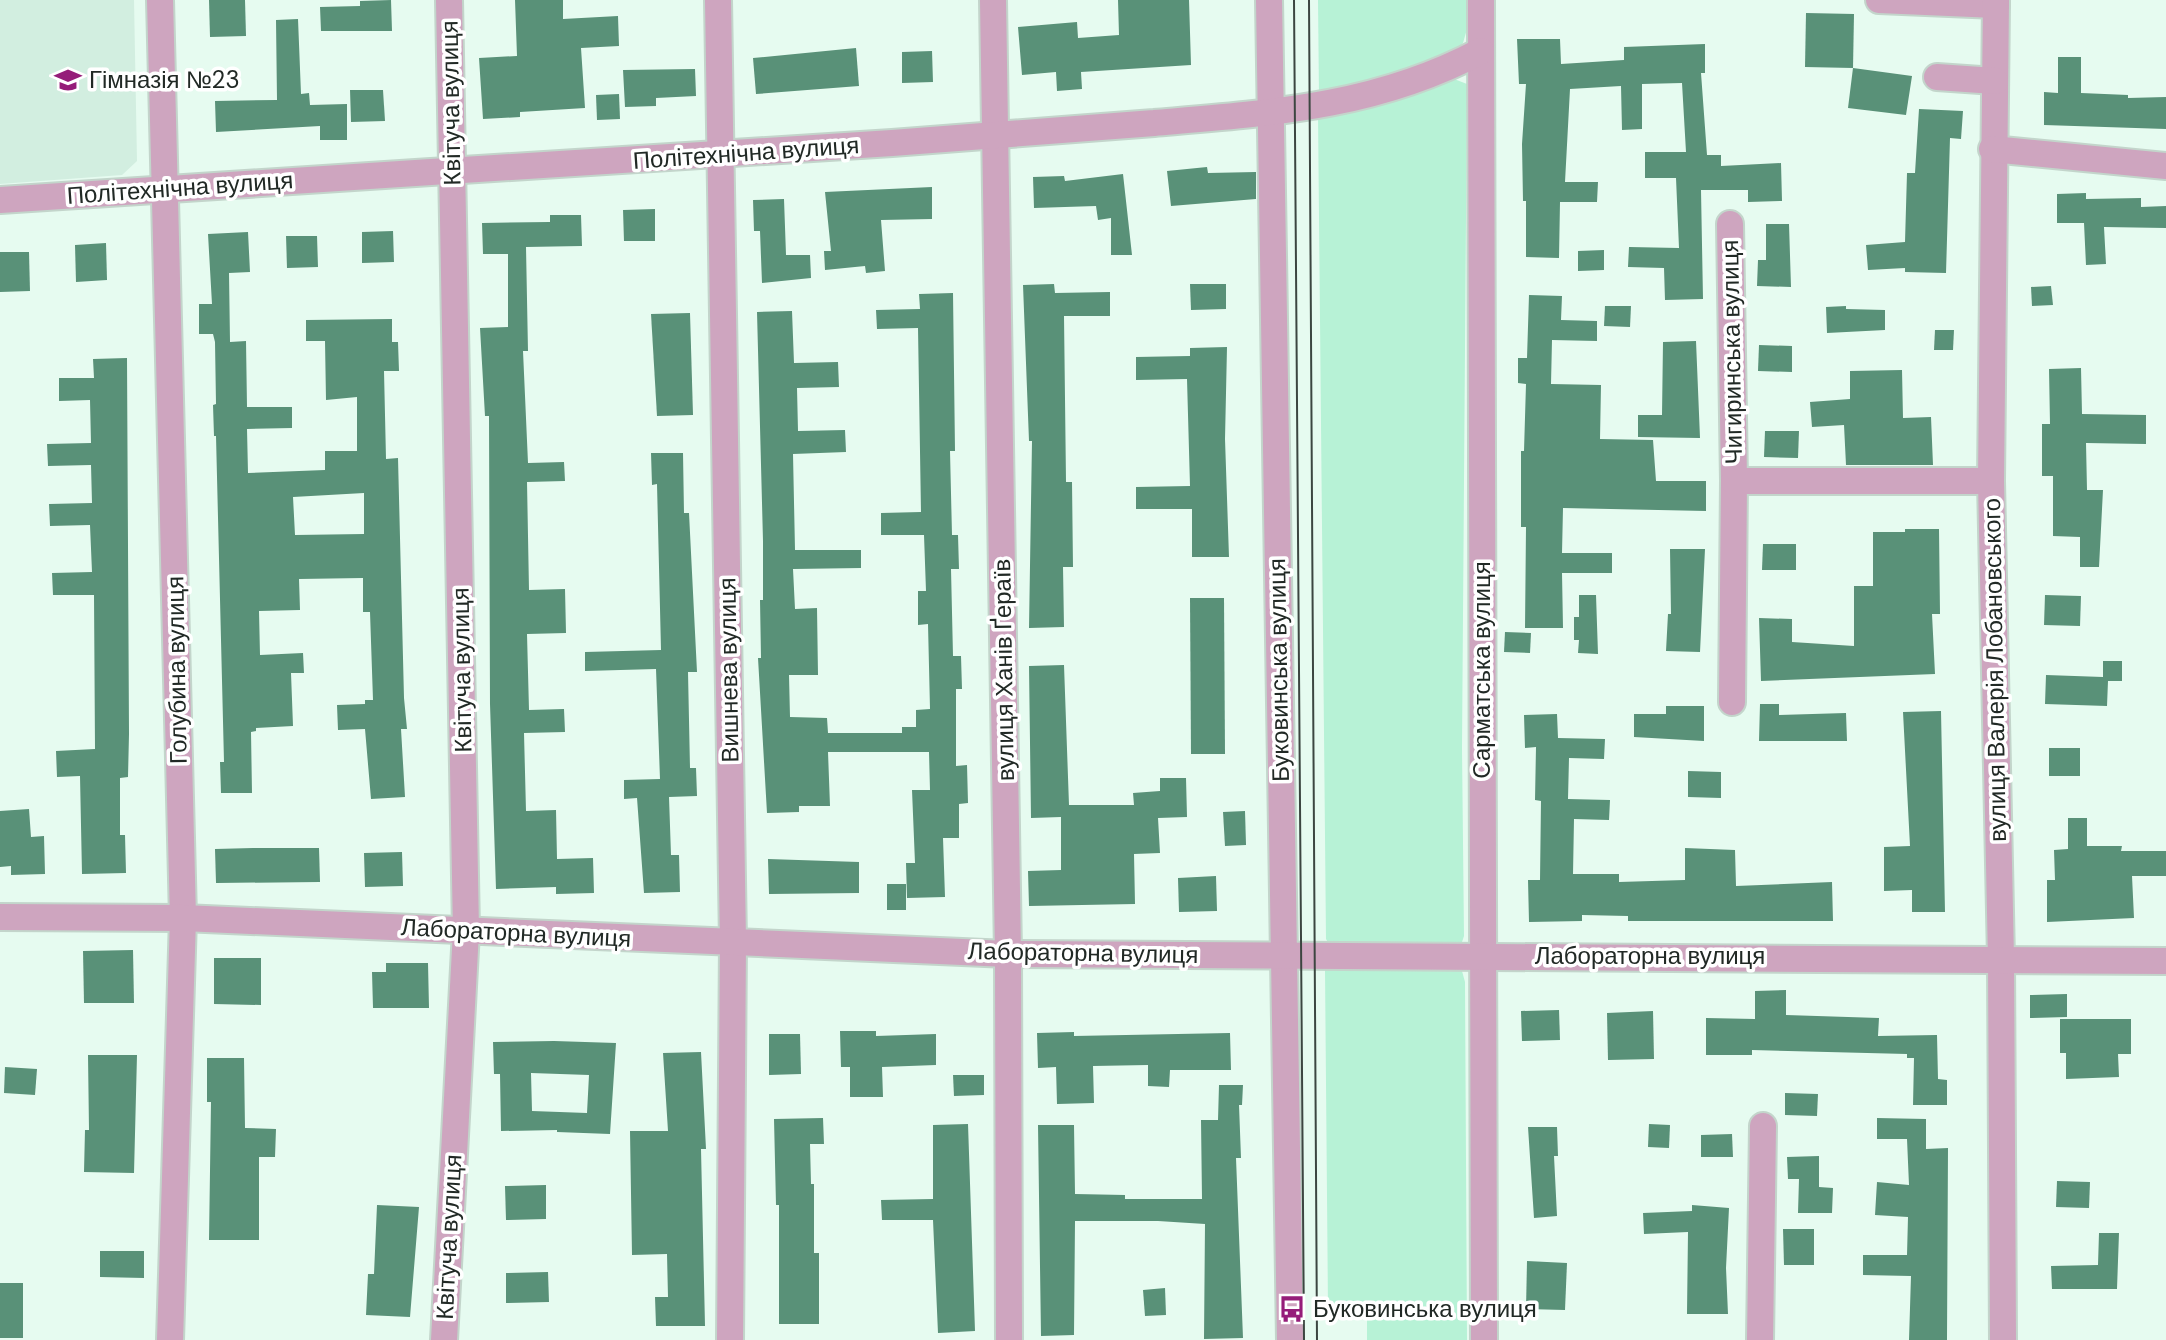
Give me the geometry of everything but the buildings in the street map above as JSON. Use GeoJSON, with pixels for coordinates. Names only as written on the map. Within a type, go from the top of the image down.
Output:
{"type":"FeatureCollection","features":[{"type":"Feature","properties":{"kind":"street","name":"Голубина вулиця"},"geometry":{"type":"LineString","coordinates":[[160,0],[183,918],[170,1340]]}},
{"type":"Feature","properties":{"kind":"street","name":"Квітуча вулиця"},"geometry":{"type":"LineString","coordinates":[[444,1340],[466,931],[449,0]]}},
{"type":"Feature","properties":{"kind":"street","name":"Вишнева вулиця"},"geometry":{"type":"LineString","coordinates":[[718,0],[733,942],[730,1340]]}},
{"type":"Feature","properties":{"kind":"street","name":"вулиця Ханів Ґераїв"},"geometry":{"type":"LineString","coordinates":[[993,0],[1008,954],[1009,1340]]}},
{"type":"Feature","properties":{"kind":"street","name":"Буковинська вулиця"},"geometry":{"type":"LineString","coordinates":[[1269,0],[1290,1340]]}},
{"type":"Feature","properties":{"kind":"street","name":"Сарматська вулиця"},"geometry":{"type":"LineString","coordinates":[[1481,0],[1484,1340]]}},
{"type":"Feature","properties":{"kind":"street"},"geometry":{"type":"LineString","coordinates":[[1879,0],[1996,3]]}},
{"type":"Feature","properties":{"kind":"street","name":"вулиця Валерія Лобановського"},"geometry":{"type":"LineString","coordinates":[[1996,3],[1992,149],[1991,481],[2001,959],[2003,1340]]}},
{"type":"Feature","properties":{"kind":"street","name":"Політехнічна вулиця"},"geometry":{"type":"LineString","coordinates":[[0,200],[996,136],[1269,113],[1337,104],[1384,92],[1447,69],[1481,51]]}},
{"type":"Feature","properties":{"kind":"street"},"geometry":{"type":"LineString","coordinates":[[1937,76],[1995,81]]}},
{"type":"Feature","properties":{"kind":"street"},"geometry":{"type":"LineString","coordinates":[[1992,149],[2166,166]]}},
{"type":"Feature","properties":{"kind":"street","name":"Чигиринська вулиця"},"geometry":{"type":"LineString","coordinates":[[1730,224],[1734,481],[1732,702]]}},
{"type":"Feature","properties":{"kind":"street","name":"Чигиринська вулиця"},"geometry":{"type":"LineString","coordinates":[[1734,481],[1991,481]]}},
{"type":"Feature","properties":{"kind":"street","name":"Лабораторна вулиця"},"geometry":{"type":"LineString","coordinates":[[0,917],[183,918],[1008,954],[2166,961]]}},
{"type":"Feature","properties":{"kind":"street"},"geometry":{"type":"LineString","coordinates":[[1760,1340],[1763,1126]]}},
{"type":"Feature","properties":{"kind":"shaded area","name":"Гімназія №23"},"geometry":{"type":"Polygon","coordinates":[[[0,0],[134,0],[137,161],[122,175],[0,184],[0,0]]]}},
{"type":"Feature","properties":{"kind":"green space"},"geometry":{"type":"Polygon","coordinates":[[[1318,0],[1469,0],[1469,22],[1463,43],[1448,59],[1319,96],[1318,0]]]}},
{"type":"Feature","properties":{"kind":"green space"},"geometry":{"type":"Polygon","coordinates":[[[1449,77],[1467,84],[1462,748],[1464,936],[1462,942],[1451,945],[1329,944],[1326,939],[1318,113],[1449,77]]]}},
{"type":"Feature","properties":{"kind":"green space"},"geometry":{"type":"Polygon","coordinates":[[[1328,964],[1450,964],[1462,971],[1465,982],[1467,1340],[1367,1340],[1367,1309],[1328,1309],[1325,970],[1328,964]]]}},
{"type":"Feature","properties":{"kind":"tram line"},"geometry":{"type":"LineString","coordinates":[[1294,0],[1304,1340]]}},
{"type":"Feature","properties":{"kind":"tram line"},"geometry":{"type":"LineString","coordinates":[[1309,0],[1317,1340]]}},
{"type":"Feature","properties":{"kind":"place","name":"Гімназія №23"},"geometry":{"type":"Point","coordinates":[68,80]}},
{"type":"Feature","properties":{"kind":"place","name":"Буковинська вулиця"},"geometry":{"type":"Point","coordinates":[1292,1309]}}]}
